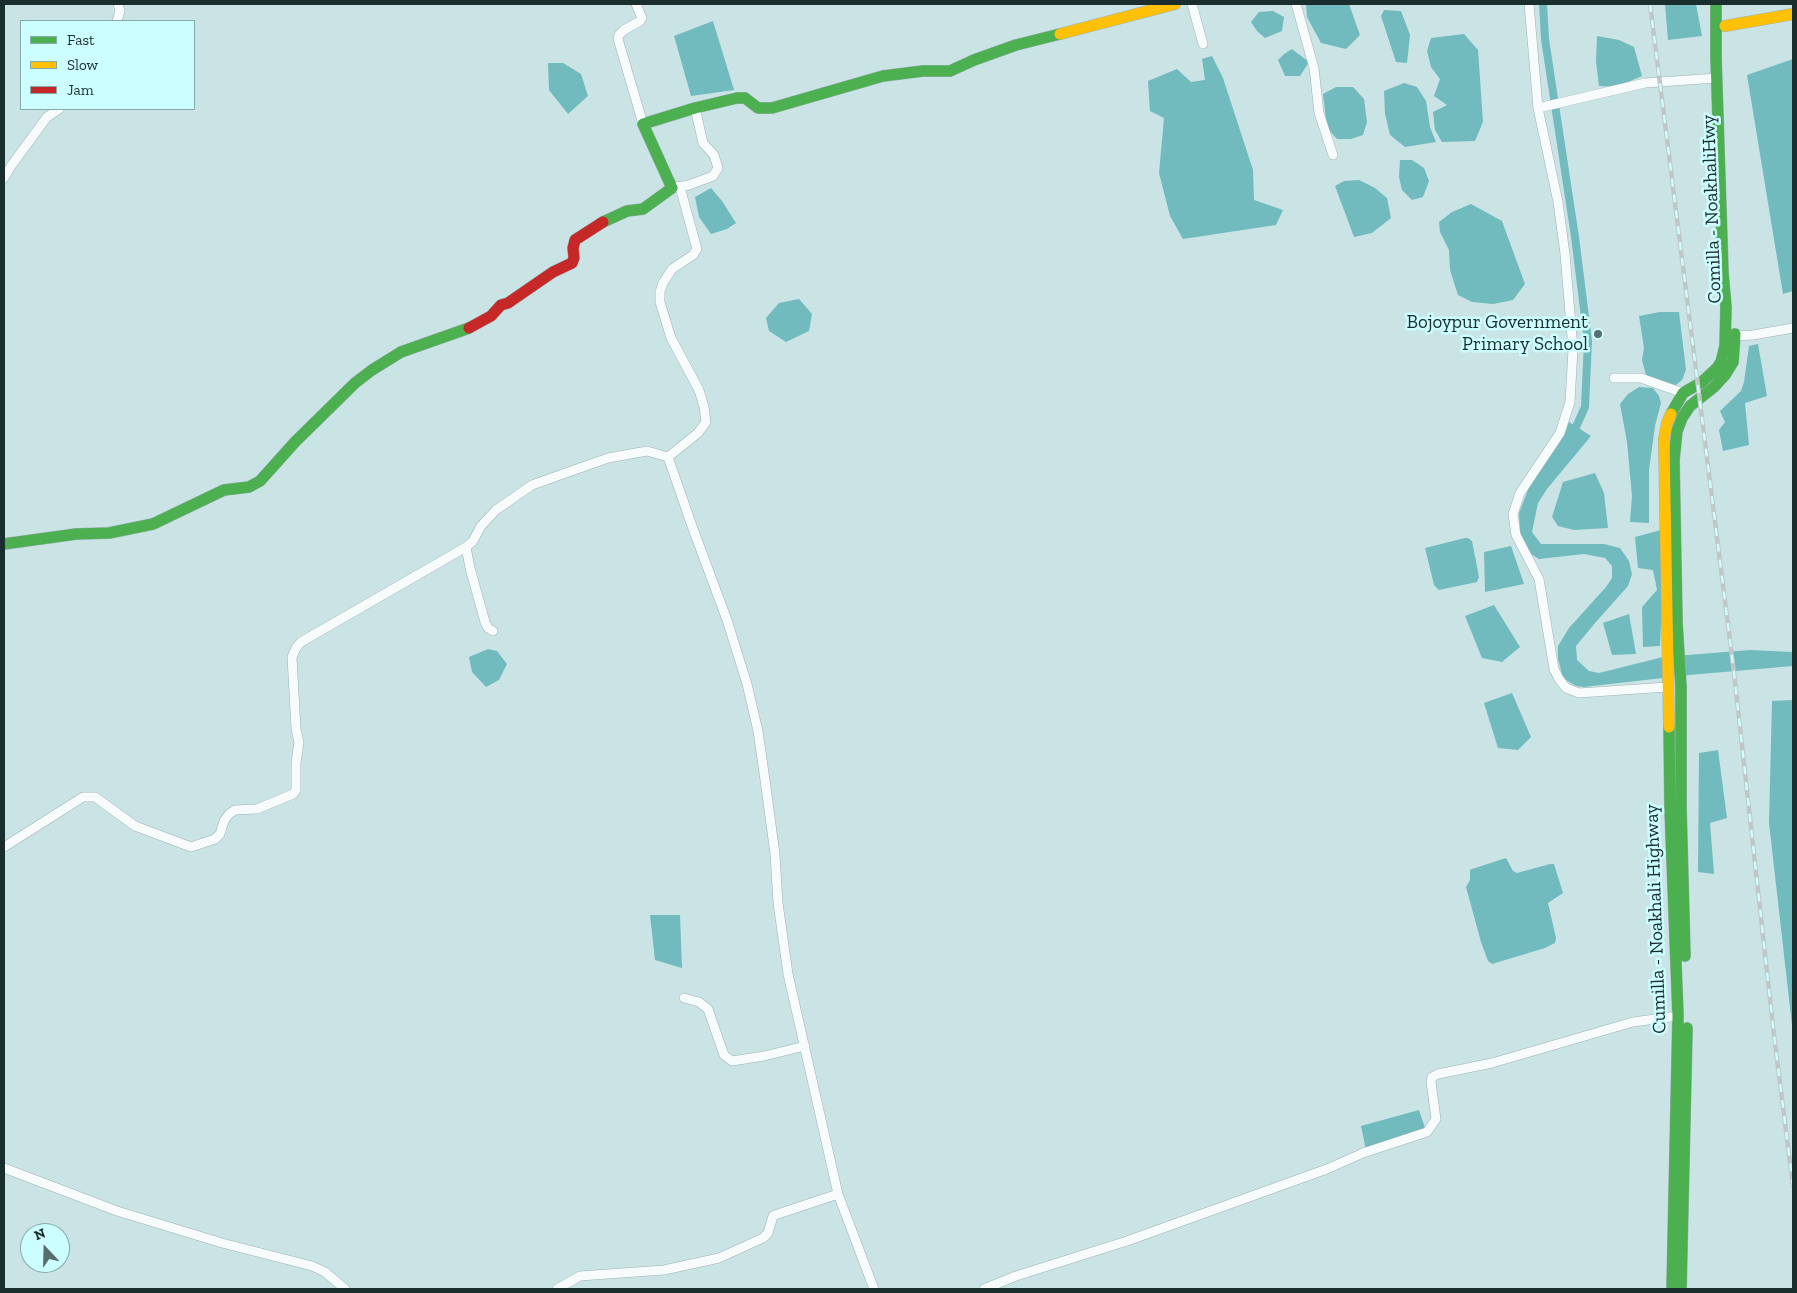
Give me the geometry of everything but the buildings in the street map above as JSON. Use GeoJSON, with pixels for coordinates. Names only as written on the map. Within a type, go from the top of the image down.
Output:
{"type":"FeatureCollection","features":[{"type":"Feature","properties":{"kind":"main road"},"geometry":{"type":"LineString","coordinates":[[4,544],[76,534],[109,533],[154,524],[224,490],[249,487],[260,481],[295,442],[355,382],[401,352],[473,327],[491,316],[501,305],[508,304],[553,272],[572,263],[575,240],[593,227],[613,216],[648,207],[676,187],[643,124],[736,98],[745,98],[758,108],[772,108],[883,76],[923,71],[950,71],[1016,45],[1175,4]]}},
{"type":"Feature","properties":{"kind":"main road"},"geometry":{"type":"LineString","coordinates":[[1716,4],[1721,79]]}},
{"type":"Feature","properties":{"kind":"main road"},"geometry":{"type":"LineString","coordinates":[[1683,393],[1698,384],[1717,368],[1721,362],[1725,346],[1726,307],[1723,273],[1720,153],[1725,4]]}},
{"type":"Feature","properties":{"kind":"main road"},"geometry":{"type":"LineString","coordinates":[[1725,26],[1793,14]]}},
{"type":"Feature","properties":{"kind":"main road","name":"Comilla - NoakhaliHwy"},"geometry":{"type":"LineString","coordinates":[[1677,554],[1674,460],[1677,431],[1682,418],[1690,406],[1714,387],[1733,362],[1735,336],[1721,79]]}},
{"type":"Feature","properties":{"kind":"main road","name":"Cumilla - Noakhali Highway"},"geometry":{"type":"LineString","coordinates":[[1672,1289],[1680,1114],[1687,1016],[1680,808],[1680,687],[1672,623],[1666,548],[1664,439],[1667,424],[1674,407],[1683,393]]}},
{"type":"Feature","properties":{"kind":"main road","name":"Cumilla - Noakhali Highway"},"geometry":{"type":"LineString","coordinates":[[1677,554],[1667,687],[1680,1114]]}},
{"type":"Feature","properties":{"kind":"main road"},"geometry":{"type":"LineString","coordinates":[[1680,1114],[1681,1289]]}},
{"type":"Feature","properties":{"kind":"street"},"geometry":{"type":"LineString","coordinates":[[117,20],[120,11],[118,4]]}},
{"type":"Feature","properties":{"kind":"street"},"geometry":{"type":"LineString","coordinates":[[636,4],[642,18],[640,22],[624,30],[618,39],[643,124]]}},
{"type":"Feature","properties":{"kind":"street"},"geometry":{"type":"LineString","coordinates":[[1192,4],[1203,44]]}},
{"type":"Feature","properties":{"kind":"street"},"geometry":{"type":"LineString","coordinates":[[1296,4],[1314,68],[1319,113],[1333,155]]}},
{"type":"Feature","properties":{"kind":"street"},"geometry":{"type":"LineString","coordinates":[[1529,4],[1539,108],[1558,202],[1565,254],[1573,349],[1570,402],[1560,433],[1520,494],[1513,514],[1516,535],[1539,579],[1554,669],[1566,688],[1579,693],[1667,687]]}},
{"type":"Feature","properties":{"kind":"street"},"geometry":{"type":"LineString","coordinates":[[1539,108],[1645,83],[1721,79]]}},
{"type":"Feature","properties":{"kind":"street"},"geometry":{"type":"LineString","coordinates":[[668,457],[698,433],[706,422],[699,390],[671,338],[660,302],[661,288],[672,269],[693,255],[697,249],[676,187],[713,176],[718,168],[714,155],[703,143],[695,108]]}},
{"type":"Feature","properties":{"kind":"street"},"geometry":{"type":"LineString","coordinates":[[4,178],[47,117],[57,110]]}},
{"type":"Feature","properties":{"kind":"street"},"geometry":{"type":"LineString","coordinates":[[1735,336],[1793,328]]}},
{"type":"Feature","properties":{"kind":"street"},"geometry":{"type":"LineString","coordinates":[[1614,378],[1641,378],[1683,393]]}},
{"type":"Feature","properties":{"kind":"street"},"geometry":{"type":"LineString","coordinates":[[4,847],[83,797],[95,797],[135,826],[191,847],[215,839],[220,834],[224,821],[229,814],[244,809],[257,808],[293,794],[296,790],[296,763],[299,742],[296,729],[292,657],[301,642],[466,547],[473,541],[481,526],[496,510],[532,485],[608,458],[647,451],[668,457]]}},
{"type":"Feature","properties":{"kind":"street"},"geometry":{"type":"LineString","coordinates":[[668,457],[727,620],[747,684],[758,731],[765,780],[775,854],[778,903],[788,974],[838,1194],[874,1289]]}},
{"type":"Feature","properties":{"kind":"street"},"geometry":{"type":"LineString","coordinates":[[466,547],[485,622],[488,628],[493,631]]}},
{"type":"Feature","properties":{"kind":"street"},"geometry":{"type":"LineString","coordinates":[[684,998],[705,1005],[711,1013],[724,1055],[732,1061],[764,1056],[805,1046]]}},
{"type":"Feature","properties":{"kind":"street"},"geometry":{"type":"LineString","coordinates":[[984,1289],[1016,1276],[1127,1241],[1328,1169],[1363,1153],[1428,1132],[1436,1119],[1430,1082],[1438,1074],[1492,1062],[1633,1022],[1678,1016]]}},
{"type":"Feature","properties":{"kind":"street"},"geometry":{"type":"LineString","coordinates":[[4,1168],[117,1211],[222,1243],[312,1266],[325,1272],[345,1289]]}},
{"type":"Feature","properties":{"kind":"street"},"geometry":{"type":"LineString","coordinates":[[557,1289],[580,1276],[664,1270],[719,1258],[763,1238],[768,1233],[773,1216],[838,1194]]}},
{"type":"Feature","properties":{"kind":"water"},"geometry":{"type":"Polygon","coordinates":[[[1306,4],[1349,4],[1360,35],[1346,49],[1321,43],[1307,17],[1306,4]]]}},
{"type":"Feature","properties":{"kind":"water"},"geometry":{"type":"Polygon","coordinates":[[[1665,4],[1696,4],[1702,36],[1668,40],[1665,4]]]}},
{"type":"Feature","properties":{"kind":"water"},"geometry":{"type":"Polygon","coordinates":[[[1384,10],[1401,11],[1410,35],[1407,63],[1396,62],[1381,16],[1384,10]]]}},
{"type":"Feature","properties":{"kind":"water"},"geometry":{"type":"Polygon","coordinates":[[[1273,11],[1284,17],[1282,31],[1265,38],[1251,22],[1259,12],[1273,11]]]}},
{"type":"Feature","properties":{"kind":"water"},"geometry":{"type":"Polygon","coordinates":[[[713,21],[734,90],[691,96],[674,36],[713,21]]]}},
{"type":"Feature","properties":{"kind":"water"},"geometry":{"type":"Polygon","coordinates":[[[1464,34],[1478,50],[1483,122],[1475,141],[1442,142],[1435,130],[1433,112],[1447,105],[1434,96],[1440,79],[1431,67],[1427,51],[1431,38],[1464,34]]]}},
{"type":"Feature","properties":{"kind":"water"},"geometry":{"type":"Polygon","coordinates":[[[1597,36],[1619,40],[1634,47],[1642,76],[1616,87],[1599,86],[1596,62],[1597,36]]]}},
{"type":"Feature","properties":{"kind":"water"},"geometry":{"type":"Polygon","coordinates":[[[1292,49],[1309,62],[1300,76],[1285,76],[1278,60],[1292,49]]]}},
{"type":"Feature","properties":{"kind":"water"},"geometry":{"type":"Polygon","coordinates":[[[1212,56],[1223,78],[1253,170],[1254,200],[1283,210],[1276,225],[1183,239],[1170,216],[1159,173],[1164,118],[1150,111],[1148,81],[1177,69],[1191,82],[1205,80],[1202,59],[1212,56]]]}},
{"type":"Feature","properties":{"kind":"water"},"geometry":{"type":"Polygon","coordinates":[[[1793,59],[1793,291],[1783,294],[1747,75],[1793,59]]]}},
{"type":"Feature","properties":{"kind":"water"},"geometry":{"type":"Polygon","coordinates":[[[548,63],[563,63],[581,74],[588,96],[568,114],[549,90],[548,63]]]}},
{"type":"Feature","properties":{"kind":"water"},"geometry":{"type":"Polygon","coordinates":[[[1404,83],[1417,87],[1426,101],[1430,127],[1436,142],[1405,147],[1390,135],[1385,114],[1384,91],[1404,83]]]}},
{"type":"Feature","properties":{"kind":"water"},"geometry":{"type":"Polygon","coordinates":[[[1336,87],[1353,87],[1364,99],[1367,122],[1363,135],[1351,139],[1337,139],[1327,128],[1323,94],[1336,87]]]}},
{"type":"Feature","properties":{"kind":"water"},"geometry":{"type":"Polygon","coordinates":[[[1400,160],[1412,160],[1424,168],[1429,181],[1423,197],[1412,200],[1402,190],[1399,177],[1400,160]]]}},
{"type":"Feature","properties":{"kind":"water"},"geometry":{"type":"Polygon","coordinates":[[[1359,180],[1375,188],[1387,198],[1391,218],[1372,233],[1354,237],[1335,186],[1344,181],[1359,180]]]}},
{"type":"Feature","properties":{"kind":"water"},"geometry":{"type":"Polygon","coordinates":[[[711,188],[736,223],[727,229],[711,234],[699,217],[695,197],[711,188]]]}},
{"type":"Feature","properties":{"kind":"water"},"geometry":{"type":"Polygon","coordinates":[[[1471,204],[1502,221],[1525,284],[1513,300],[1493,304],[1472,302],[1458,295],[1450,270],[1449,250],[1440,232],[1439,222],[1452,212],[1471,204]]]}},
{"type":"Feature","properties":{"kind":"water"},"geometry":{"type":"Polygon","coordinates":[[[799,299],[812,314],[809,331],[786,342],[769,331],[766,318],[779,303],[799,299]]]}},
{"type":"Feature","properties":{"kind":"water"},"geometry":{"type":"Polygon","coordinates":[[[1660,312],[1679,312],[1686,370],[1682,380],[1676,385],[1650,378],[1646,375],[1642,360],[1644,348],[1639,316],[1660,312]]]}},
{"type":"Feature","properties":{"kind":"water"},"geometry":{"type":"Polygon","coordinates":[[[1758,344],[1767,396],[1745,403],[1749,445],[1723,451],[1719,430],[1725,422],[1720,411],[1741,391],[1749,346],[1758,344]]]}},
{"type":"Feature","properties":{"kind":"water"},"geometry":{"type":"Polygon","coordinates":[[[1639,387],[1653,388],[1659,396],[1661,403],[1655,426],[1649,470],[1649,523],[1630,522],[1632,496],[1627,442],[1620,404],[1628,394],[1639,387]]]}},
{"type":"Feature","properties":{"kind":"water"},"geometry":{"type":"Polygon","coordinates":[[[1569,422],[1591,436],[1547,489],[1538,503],[1532,532],[1541,544],[1604,544],[1620,548],[1629,561],[1632,574],[1628,586],[1576,646],[1577,660],[1589,671],[1599,673],[1663,657],[1750,650],[1793,652],[1793,666],[1584,687],[1576,686],[1566,680],[1562,674],[1558,659],[1558,646],[1569,628],[1606,587],[1612,578],[1612,566],[1605,558],[1584,554],[1539,559],[1531,554],[1523,543],[1520,532],[1519,513],[1529,487],[1560,442],[1569,422]]]}},
{"type":"Feature","properties":{"kind":"water"},"geometry":{"type":"Polygon","coordinates":[[[1595,473],[1604,493],[1608,528],[1574,530],[1558,526],[1552,517],[1563,482],[1595,473]]]}},
{"type":"Feature","properties":{"kind":"water"},"geometry":{"type":"Polygon","coordinates":[[[1665,529],[1660,646],[1643,647],[1642,607],[1657,590],[1653,570],[1638,568],[1635,537],[1665,529]]]}},
{"type":"Feature","properties":{"kind":"water"},"geometry":{"type":"Polygon","coordinates":[[[1465,538],[1472,541],[1479,577],[1477,582],[1439,590],[1434,585],[1425,548],[1465,538]]]}},
{"type":"Feature","properties":{"kind":"water"},"geometry":{"type":"Polygon","coordinates":[[[1511,546],[1524,584],[1485,592],[1484,552],[1511,546]]]}},
{"type":"Feature","properties":{"kind":"water"},"geometry":{"type":"Polygon","coordinates":[[[1494,605],[1520,647],[1502,662],[1482,658],[1465,616],[1494,605]]]}},
{"type":"Feature","properties":{"kind":"water"},"geometry":{"type":"Polygon","coordinates":[[[1629,614],[1636,654],[1612,655],[1603,623],[1629,614]]]}},
{"type":"Feature","properties":{"kind":"water"},"geometry":{"type":"Polygon","coordinates":[[[488,649],[497,651],[507,664],[499,680],[486,687],[472,672],[469,657],[488,649]]]}},
{"type":"Feature","properties":{"kind":"water"},"geometry":{"type":"Polygon","coordinates":[[[1512,693],[1531,737],[1518,750],[1498,748],[1484,703],[1512,693]]]}},
{"type":"Feature","properties":{"kind":"water"},"geometry":{"type":"Polygon","coordinates":[[[1793,700],[1793,1034],[1769,823],[1772,701],[1793,700]]]}},
{"type":"Feature","properties":{"kind":"water"},"geometry":{"type":"Polygon","coordinates":[[[1718,750],[1727,818],[1710,823],[1714,874],[1698,872],[1699,753],[1718,750]]]}},
{"type":"Feature","properties":{"kind":"water"},"geometry":{"type":"Polygon","coordinates":[[[1506,858],[1513,871],[1517,873],[1554,864],[1563,893],[1548,903],[1556,938],[1555,943],[1545,948],[1492,964],[1488,961],[1481,942],[1466,887],[1470,880],[1470,870],[1506,858]]]}},
{"type":"Feature","properties":{"kind":"water"},"geometry":{"type":"Polygon","coordinates":[[[650,915],[680,915],[682,968],[655,960],[650,915]]]}},
{"type":"Feature","properties":{"kind":"water"},"geometry":{"type":"Polygon","coordinates":[[[1419,1110],[1426,1131],[1366,1150],[1361,1126],[1419,1110]]]}},
{"type":"Feature","properties":{"kind":"waterway"},"geometry":{"type":"LineString","coordinates":[[1543,4],[1545,39],[1575,237],[1588,341],[1585,407],[1572,436]]}},
{"type":"Feature","properties":{"kind":"railway"},"geometry":{"type":"LineString","coordinates":[[1650,4],[1734,673],[1774,1035],[1793,1186]]}},
{"type":"Feature","properties":{"kind":"traffic: fast"},"geometry":{"type":"LineString","coordinates":[[1671,414],[1683,393],[1702,382],[1717,368],[1721,362],[1725,346],[1726,307],[1723,273],[1716,4]]}},
{"type":"Feature","properties":{"kind":"traffic: fast"},"geometry":{"type":"LineString","coordinates":[[603,222],[627,211],[643,209],[672,188],[643,124],[695,108],[737,98],[745,98],[758,108],[772,108],[883,76],[923,71],[950,71],[1016,45],[1060,34]]}},
{"type":"Feature","properties":{"kind":"traffic: fast"},"geometry":{"type":"LineString","coordinates":[[4,544],[76,534],[109,533],[153,524],[224,490],[249,487],[260,481],[295,442],[355,383],[372,370],[401,352],[469,328]]}},
{"type":"Feature","properties":{"kind":"traffic: fast"},"geometry":{"type":"LineString","coordinates":[[1685,956],[1681,808],[1681,687],[1677,623],[1674,460],[1677,431],[1682,418],[1690,406],[1714,387],[1725,375],[1733,362],[1735,334]]}},
{"type":"Feature","properties":{"kind":"traffic: fast"},"geometry":{"type":"LineString","coordinates":[[1669,727],[1670,808],[1678,1016],[1672,1289]]}},
{"type":"Feature","properties":{"kind":"traffic: fast"},"geometry":{"type":"LineString","coordinates":[[1681,1289],[1687,1028]]}},
{"type":"Feature","properties":{"kind":"traffic: slow"},"geometry":{"type":"LineString","coordinates":[[1060,34],[1175,4]]}},
{"type":"Feature","properties":{"kind":"traffic: slow"},"geometry":{"type":"LineString","coordinates":[[1725,26],[1793,14]]}},
{"type":"Feature","properties":{"kind":"traffic: slow"},"geometry":{"type":"LineString","coordinates":[[1669,727],[1664,439],[1671,414]]}},
{"type":"Feature","properties":{"kind":"traffic: jam"},"geometry":{"type":"LineString","coordinates":[[469,328],[491,316],[501,305],[508,303],[553,272],[572,263],[575,240],[603,222]]}},
{"type":"Feature","properties":{"kind":"place","name":"Bojoypur Government Primary School"},"geometry":{"type":"Point","coordinates":[1598,334]}}]}
